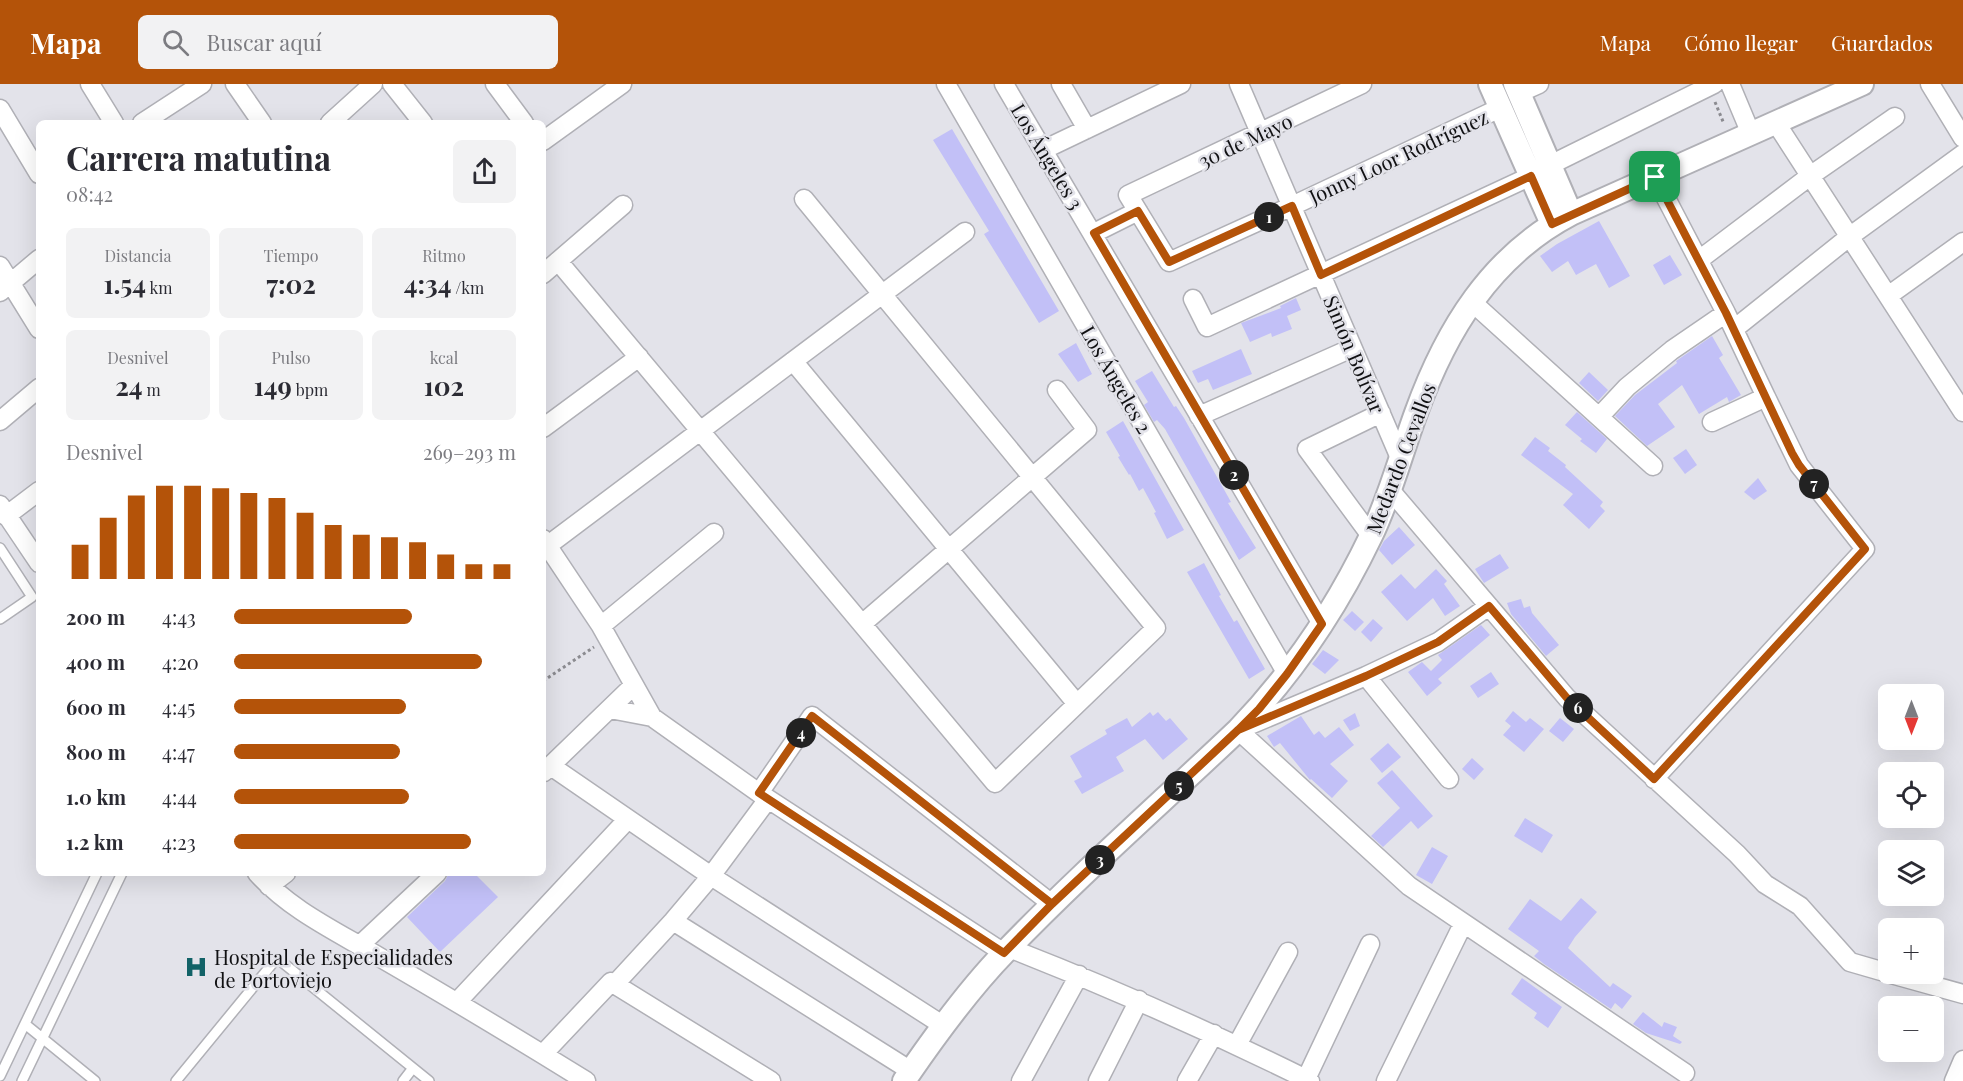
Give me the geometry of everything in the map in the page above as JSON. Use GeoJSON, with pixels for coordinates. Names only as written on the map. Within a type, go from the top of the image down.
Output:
{"type":"FeatureCollection","features":[{"type":"Feature","properties":{"kind":"street"},"geometry":{"type":"LineString","coordinates":[[90,84],[112,120]]}},
{"type":"Feature","properties":{"kind":"street"},"geometry":{"type":"LineString","coordinates":[[147,120],[202,84]]}},
{"type":"Feature","properties":{"kind":"street"},"geometry":{"type":"LineString","coordinates":[[235,84],[260,120]]}},
{"type":"Feature","properties":{"kind":"street"},"geometry":{"type":"LineString","coordinates":[[333,120],[372,84]]}},
{"type":"Feature","properties":{"kind":"street"},"geometry":{"type":"LineString","coordinates":[[392,84],[421,120]]}},
{"type":"Feature","properties":{"kind":"street"},"geometry":{"type":"LineString","coordinates":[[495,84],[522,120]]}},
{"type":"Feature","properties":{"kind":"street"},"geometry":{"type":"LineString","coordinates":[[546,138],[598,91],[622,84]]}},
{"type":"Feature","properties":{"kind":"street","name":"Los Ángeles 2"},"geometry":{"type":"LineString","coordinates":[[946,84],[1287,674]]}},
{"type":"Feature","properties":{"kind":"street","name":"Los Ángeles 3"},"geometry":{"type":"LineString","coordinates":[[1004,84],[1094,233],[1322,624]]}},
{"type":"Feature","properties":{"kind":"street"},"geometry":{"type":"LineString","coordinates":[[1061,84],[1087,129]]}},
{"type":"Feature","properties":{"kind":"street"},"geometry":{"type":"LineString","coordinates":[[1043,150],[1181,84]]}},
{"type":"Feature","properties":{"kind":"street","name":"Simón Bolívar"},"geometry":{"type":"LineString","coordinates":[[1239,84],[1400,458]]}},
{"type":"Feature","properties":{"kind":"street","name":"30 de Mayo"},"geometry":{"type":"LineString","coordinates":[[1094,233],[1133,203],[1260,133],[1362,84]]}},
{"type":"Feature","properties":{"kind":"street"},"geometry":{"type":"LineString","coordinates":[[1490,84],[1500,108],[1540,171],[1562,219]]}},
{"type":"Feature","properties":{"kind":"street"},"geometry":{"type":"LineString","coordinates":[[1730,84],[1751,134]]}},
{"type":"Feature","properties":{"kind":"street","name":"Medardo Cevallos"},"geometry":{"type":"LineString","coordinates":[[907,1076],[944,1026],[1007,950],[1052,904],[1238,730],[1259,709],[1287,674],[1347,583],[1371,536],[1391,491],[1417,410],[1437,363],[1485,282],[1503,263],[1562,219],[1862,84]]}},
{"type":"Feature","properties":{"kind":"street"},"geometry":{"type":"LineString","coordinates":[[1930,84],[1963,138]]}},
{"type":"Feature","properties":{"kind":"street"},"geometry":{"type":"LineString","coordinates":[[1193,299],[1207,327],[1540,171],[1711,85]]}},
{"type":"Feature","properties":{"kind":"street"},"geometry":{"type":"LineString","coordinates":[[1524,87],[1540,171]]}},
{"type":"Feature","properties":{"kind":"street","name":"Jonny Loor Rodríguez"},"geometry":{"type":"LineString","coordinates":[[1133,203],[1169,262],[1500,108]]}},
{"type":"Feature","properties":{"kind":"street"},"geometry":{"type":"LineString","coordinates":[[0,109],[36,169]]}},
{"type":"Feature","properties":{"kind":"street"},"geometry":{"type":"LineString","coordinates":[[1699,260],[1810,176],[1895,117]]}},
{"type":"Feature","properties":{"kind":"street"},"geometry":{"type":"LineString","coordinates":[[1776,123],[1963,412]]}},
{"type":"Feature","properties":{"kind":"street"},"geometry":{"type":"LineString","coordinates":[[1599,417],[1627,387],[1672,350],[1730,321],[1963,154]]}},
{"type":"Feature","properties":{"kind":"street"},"geometry":{"type":"LineString","coordinates":[[1654,779],[1865,549],[1799,465],[1730,321],[1655,177]]}},
{"type":"Feature","properties":{"kind":"street"},"geometry":{"type":"LineString","coordinates":[[558,261],[995,783],[1156,628],[804,199]]}},
{"type":"Feature","properties":{"kind":"street"},"geometry":{"type":"LineString","coordinates":[[546,271],[623,205]]}},
{"type":"Feature","properties":{"kind":"street"},"geometry":{"type":"LineString","coordinates":[[546,543],[965,232]]}},
{"type":"Feature","properties":{"kind":"street"},"geometry":{"type":"LineString","coordinates":[[1888,296],[1963,242]]}},
{"type":"Feature","properties":{"kind":"street"},"geometry":{"type":"LineString","coordinates":[[5,288],[36,262]]}},
{"type":"Feature","properties":{"kind":"street"},"geometry":{"type":"LineString","coordinates":[[0,266],[5,288],[36,325]]}},
{"type":"Feature","properties":{"kind":"street"},"geometry":{"type":"LineString","coordinates":[[1472,302],[1653,466]]}},
{"type":"Feature","properties":{"kind":"street"},"geometry":{"type":"LineString","coordinates":[[1199,416],[1352,348]]}},
{"type":"Feature","properties":{"kind":"street"},"geometry":{"type":"LineString","coordinates":[[546,426],[639,357]]}},
{"type":"Feature","properties":{"kind":"street"},"geometry":{"type":"LineString","coordinates":[[793,361],[1077,704]]}},
{"type":"Feature","properties":{"kind":"street"},"geometry":{"type":"LineString","coordinates":[[862,624],[1087,430],[1057,390]]}},
{"type":"Feature","properties":{"kind":"street"},"geometry":{"type":"LineString","coordinates":[[0,421],[36,391]]}},
{"type":"Feature","properties":{"kind":"street"},"geometry":{"type":"LineString","coordinates":[[1712,422],[1766,397]]}},
{"type":"Feature","properties":{"kind":"street"},"geometry":{"type":"LineString","coordinates":[[1371,536],[1306,449],[1381,413]]}},
{"type":"Feature","properties":{"kind":"street"},"geometry":{"type":"LineString","coordinates":[[1391,491],[1567,698],[1737,854],[1765,884],[1800,906],[1850,962],[1878,970]]}},
{"type":"Feature","properties":{"kind":"street"},"geometry":{"type":"LineString","coordinates":[[36,493],[3,511],[36,559]]}},
{"type":"Feature","properties":{"kind":"street"},"geometry":{"type":"LineString","coordinates":[[605,632],[714,533]]}},
{"type":"Feature","properties":{"kind":"street"},"geometry":{"type":"LineString","coordinates":[[546,547],[605,632],[652,717]]}},
{"type":"Feature","properties":{"kind":"street"},"geometry":{"type":"LineString","coordinates":[[1489,606],[1438,642],[1366,676],[1238,730],[1409,886],[1685,1073]]}},
{"type":"Feature","properties":{"kind":"street"},"geometry":{"type":"LineString","coordinates":[[1366,676],[1449,779]]}},
{"type":"Feature","properties":{"kind":"street"},"geometry":{"type":"LineString","coordinates":[[634,685],[547,770],[628,819],[711,876],[944,1026]]}},
{"type":"Feature","properties":{"kind":"street"},"geometry":{"type":"LineString","coordinates":[[610,709],[652,717],[764,796],[1007,950],[1079,975],[1214,1034],[1237,1045],[1272,1073],[1308,1080],[1370,944]]}},
{"type":"Feature","properties":{"kind":"street"},"geometry":{"type":"LineString","coordinates":[[615,984],[711,876],[764,796],[812,716],[1052,904]]}},
{"type":"Feature","properties":{"kind":"street"},"geometry":{"type":"LineString","coordinates":[[457,1002],[628,819]]}},
{"type":"Feature","properties":{"kind":"street"},"geometry":{"type":"LineString","coordinates":[[360,945],[434,876]]}},
{"type":"Feature","properties":{"kind":"street"},"geometry":{"type":"LineString","coordinates":[[263,880],[306,915],[457,1002],[586,1081]]}},
{"type":"Feature","properties":{"kind":"street"},"geometry":{"type":"LineString","coordinates":[[673,921],[907,1076]]}},
{"type":"Feature","properties":{"kind":"street"},"geometry":{"type":"LineString","coordinates":[[1386,1081],[1463,924]]}},
{"type":"Feature","properties":{"kind":"street"},"geometry":{"type":"LineString","coordinates":[[1237,1045],[1288,952]]}},
{"type":"Feature","properties":{"kind":"street"},"geometry":{"type":"LineString","coordinates":[[1021,1081],[1079,975]]}},
{"type":"Feature","properties":{"kind":"street"},"geometry":{"type":"LineString","coordinates":[[543,1054],[611,982],[771,1081]]}},
{"type":"Feature","properties":{"kind":"street"},"geometry":{"type":"LineString","coordinates":[[1928,984],[1963,994]]}},
{"type":"Feature","properties":{"kind":"street"},"geometry":{"type":"LineString","coordinates":[[1098,1081],[1139,1000]]}},
{"type":"Feature","properties":{"kind":"street"},"geometry":{"type":"LineString","coordinates":[[1187,1081],[1214,1034]]}},
{"type":"Feature","properties":{"kind":"street"},"geometry":{"type":"LineString","coordinates":[[1954,1081],[1963,1060]]}},
{"type":"Feature","properties":{"kind":"lane"},"geometry":{"type":"LineString","coordinates":[[0,548],[32,597],[0,619]]}},
{"type":"Feature","properties":{"kind":"lane"},"geometry":{"type":"LineString","coordinates":[[0,1076],[97,876]]}},
{"type":"Feature","properties":{"kind":"lane"},"geometry":{"type":"LineString","coordinates":[[22,1081],[121,876]]}},
{"type":"Feature","properties":{"kind":"lane"},"geometry":{"type":"LineString","coordinates":[[176,1081],[277,958],[429,1081]]}},
{"type":"Feature","properties":{"kind":"lane"},"geometry":{"type":"LineString","coordinates":[[25,1024],[96,1081]]}},
{"type":"Feature","properties":{"kind":"lane"},"geometry":{"type":"LineString","coordinates":[[403,1081],[413,1068]]}},
{"type":"Feature","properties":{"kind":"path"},"geometry":{"type":"LineString","coordinates":[[1711,85],[1727,130]]}},
{"type":"Feature","properties":{"kind":"path"},"geometry":{"type":"LineString","coordinates":[[546,679],[605,632]]}},
{"type":"Feature","properties":{"kind":"building"},"geometry":{"type":"Polygon","coordinates":[[[952,129],[1059,311],[1039,323],[984,234],[989,231],[933,140],[952,129]]]}},
{"type":"Feature","properties":{"kind":"building"},"geometry":{"type":"Polygon","coordinates":[[[1599,221],[1630,276],[1609,288],[1596,264],[1576,275],[1568,261],[1552,272],[1540,256],[1599,221]]]}},
{"type":"Feature","properties":{"kind":"building"},"geometry":{"type":"Polygon","coordinates":[[[1670,255],[1682,275],[1664,285],[1653,265],[1670,255]]]}},
{"type":"Feature","properties":{"kind":"building"},"geometry":{"type":"Polygon","coordinates":[[[1296,298],[1301,310],[1287,316],[1292,329],[1272,337],[1271,333],[1250,342],[1241,323],[1281,308],[1280,306],[1296,298]]]}},
{"type":"Feature","properties":{"kind":"building"},"geometry":{"type":"Polygon","coordinates":[[[1712,336],[1723,355],[1719,358],[1741,395],[1729,402],[1727,397],[1699,414],[1682,385],[1658,404],[1675,427],[1647,446],[1615,416],[1635,395],[1677,363],[1676,361],[1712,336]]]}},
{"type":"Feature","properties":{"kind":"building"},"geometry":{"type":"Polygon","coordinates":[[[1076,343],[1092,374],[1078,382],[1058,354],[1076,343]]]}},
{"type":"Feature","properties":{"kind":"building"},"geometry":{"type":"Polygon","coordinates":[[[1241,349],[1252,374],[1213,390],[1208,379],[1198,383],[1192,371],[1241,349]]]}},
{"type":"Feature","properties":{"kind":"building"},"geometry":{"type":"Polygon","coordinates":[[[1152,371],[1174,407],[1176,406],[1184,418],[1231,502],[1228,503],[1256,548],[1239,560],[1165,429],[1157,420],[1154,422],[1144,405],[1148,402],[1135,381],[1152,371]]]}},
{"type":"Feature","properties":{"kind":"building"},"geometry":{"type":"Polygon","coordinates":[[[1589,372],[1608,390],[1598,401],[1579,383],[1589,372]]]}},
{"type":"Feature","properties":{"kind":"building"},"geometry":{"type":"Polygon","coordinates":[[[1577,412],[1607,439],[1596,453],[1580,441],[1582,439],[1565,425],[1577,412]]]}},
{"type":"Feature","properties":{"kind":"building"},"geometry":{"type":"Polygon","coordinates":[[[1123,421],[1184,530],[1167,539],[1143,488],[1139,491],[1106,432],[1123,421]]]}},
{"type":"Feature","properties":{"kind":"building"},"geometry":{"type":"Polygon","coordinates":[[[1535,437],[1550,448],[1548,451],[1566,465],[1565,467],[1603,502],[1600,506],[1605,511],[1589,529],[1563,505],[1573,494],[1521,455],[1535,437]]]}},
{"type":"Feature","properties":{"kind":"building"},"geometry":{"type":"Polygon","coordinates":[[[1686,449],[1697,465],[1685,474],[1673,458],[1686,449]]]}},
{"type":"Feature","properties":{"kind":"building"},"geometry":{"type":"Polygon","coordinates":[[[1758,478],[1767,491],[1754,500],[1744,492],[1758,478]]]}},
{"type":"Feature","properties":{"kind":"building"},"geometry":{"type":"Polygon","coordinates":[[[1399,527],[1415,545],[1392,565],[1379,550],[1384,541],[1399,527]]]}},
{"type":"Feature","properties":{"kind":"building"},"geometry":{"type":"Polygon","coordinates":[[[1500,554],[1509,568],[1484,583],[1475,569],[1500,554]]]}},
{"type":"Feature","properties":{"kind":"building"},"geometry":{"type":"Polygon","coordinates":[[[1204,563],[1221,595],[1219,596],[1234,622],[1237,620],[1265,669],[1249,679],[1187,572],[1204,563]]]}},
{"type":"Feature","properties":{"kind":"building"},"geometry":{"type":"Polygon","coordinates":[[[1436,569],[1447,581],[1444,584],[1460,606],[1445,616],[1433,598],[1407,621],[1381,592],[1401,574],[1415,589],[1436,569]]]}},
{"type":"Feature","properties":{"kind":"building"},"geometry":{"type":"Polygon","coordinates":[[[1521,599],[1524,608],[1530,606],[1532,613],[1559,645],[1546,656],[1511,614],[1507,603],[1521,599]]]}},
{"type":"Feature","properties":{"kind":"building"},"geometry":{"type":"Polygon","coordinates":[[[1352,611],[1364,622],[1355,631],[1343,620],[1352,611]]]}},
{"type":"Feature","properties":{"kind":"building"},"geometry":{"type":"Polygon","coordinates":[[[1373,619],[1383,628],[1371,642],[1361,632],[1373,619]]]}},
{"type":"Feature","properties":{"kind":"building"},"geometry":{"type":"Polygon","coordinates":[[[1481,625],[1490,635],[1438,679],[1442,683],[1427,696],[1408,672],[1422,662],[1431,671],[1442,660],[1438,655],[1481,625]]]}},
{"type":"Feature","properties":{"kind":"building"},"geometry":{"type":"Polygon","coordinates":[[[1323,650],[1339,660],[1325,674],[1312,664],[1323,650]]]}},
{"type":"Feature","properties":{"kind":"building"},"geometry":{"type":"Polygon","coordinates":[[[1491,672],[1499,684],[1478,698],[1470,686],[1491,672]]]}},
{"type":"Feature","properties":{"kind":"building"},"geometry":{"type":"Polygon","coordinates":[[[1513,711],[1526,722],[1530,718],[1544,729],[1524,752],[1503,735],[1511,726],[1505,721],[1513,711]]]}},
{"type":"Feature","properties":{"kind":"building"},"geometry":{"type":"Polygon","coordinates":[[[1150,712],[1153,716],[1158,712],[1166,721],[1170,718],[1188,739],[1163,760],[1145,739],[1116,757],[1124,771],[1082,794],[1074,781],[1082,777],[1070,756],[1107,734],[1105,730],[1127,718],[1132,727],[1150,712]]]}},
{"type":"Feature","properties":{"kind":"building"},"geometry":{"type":"Polygon","coordinates":[[[1355,713],[1360,726],[1350,731],[1343,720],[1355,713]]]}},
{"type":"Feature","properties":{"kind":"building"},"geometry":{"type":"Polygon","coordinates":[[[1301,716],[1314,735],[1319,731],[1325,738],[1339,727],[1354,745],[1330,764],[1348,781],[1332,798],[1310,780],[1280,743],[1274,747],[1267,736],[1301,716]]]}},
{"type":"Feature","properties":{"kind":"building"},"geometry":{"type":"Polygon","coordinates":[[[1560,718],[1574,729],[1563,742],[1549,731],[1560,718]]]}},
{"type":"Feature","properties":{"kind":"building"},"geometry":{"type":"Polygon","coordinates":[[[1388,743],[1401,757],[1382,773],[1370,759],[1388,743]]]}},
{"type":"Feature","properties":{"kind":"building"},"geometry":{"type":"Polygon","coordinates":[[[1472,758],[1484,769],[1474,780],[1462,769],[1472,758]]]}},
{"type":"Feature","properties":{"kind":"building"},"geometry":{"type":"Polygon","coordinates":[[[1392,770],[1433,816],[1418,829],[1411,821],[1383,847],[1371,836],[1400,808],[1377,783],[1392,770]]]}},
{"type":"Feature","properties":{"kind":"building"},"geometry":{"type":"Polygon","coordinates":[[[1525,818],[1553,835],[1542,853],[1514,836],[1525,818]]]}},
{"type":"Feature","properties":{"kind":"building"},"geometry":{"type":"Polygon","coordinates":[[[1432,847],[1448,856],[1432,884],[1416,875],[1432,847]]]}},
{"type":"Feature","properties":{"kind":"building"},"geometry":{"type":"Polygon","coordinates":[[[448,876],[477,876],[498,897],[440,952],[407,917],[448,876]]]}},
{"type":"Feature","properties":{"kind":"building"},"geometry":{"type":"Polygon","coordinates":[[[1581,898],[1597,912],[1568,948],[1610,987],[1613,983],[1632,996],[1622,1009],[1615,1003],[1611,1009],[1544,964],[1534,956],[1539,951],[1508,929],[1530,899],[1561,921],[1581,898]]]}},
{"type":"Feature","properties":{"kind":"building"},"geometry":{"type":"Polygon","coordinates":[[[1522,978],[1562,1007],[1548,1028],[1534,1018],[1537,1013],[1511,994],[1522,978]]]}},
{"type":"Feature","properties":{"kind":"building"},"geometry":{"type":"Polygon","coordinates":[[[1643,1012],[1662,1027],[1664,1022],[1677,1027],[1673,1036],[1682,1042],[1680,1044],[1646,1033],[1633,1024],[1643,1012]]]}},
{"type":"Feature","properties":{"kind":"place","name":"Hospital de Especialidades de Portoviejo"},"geometry":{"type":"Point","coordinates":[196,967]}},
{"type":"Feature","properties":{"kind":"route"},"geometry":{"type":"LineString","coordinates":[[1655,177],[1552,224],[1531,176],[1321,275],[1292,206],[1169,262],[1138,211],[1094,233],[1322,624],[1259,709],[1052,904],[1004,953],[759,793],[812,716],[1052,904],[1238,730],[1366,676],[1438,642],[1489,606],[1567,698],[1654,779],[1865,549],[1792,453],[1726,313],[1655,177]]}}]}
